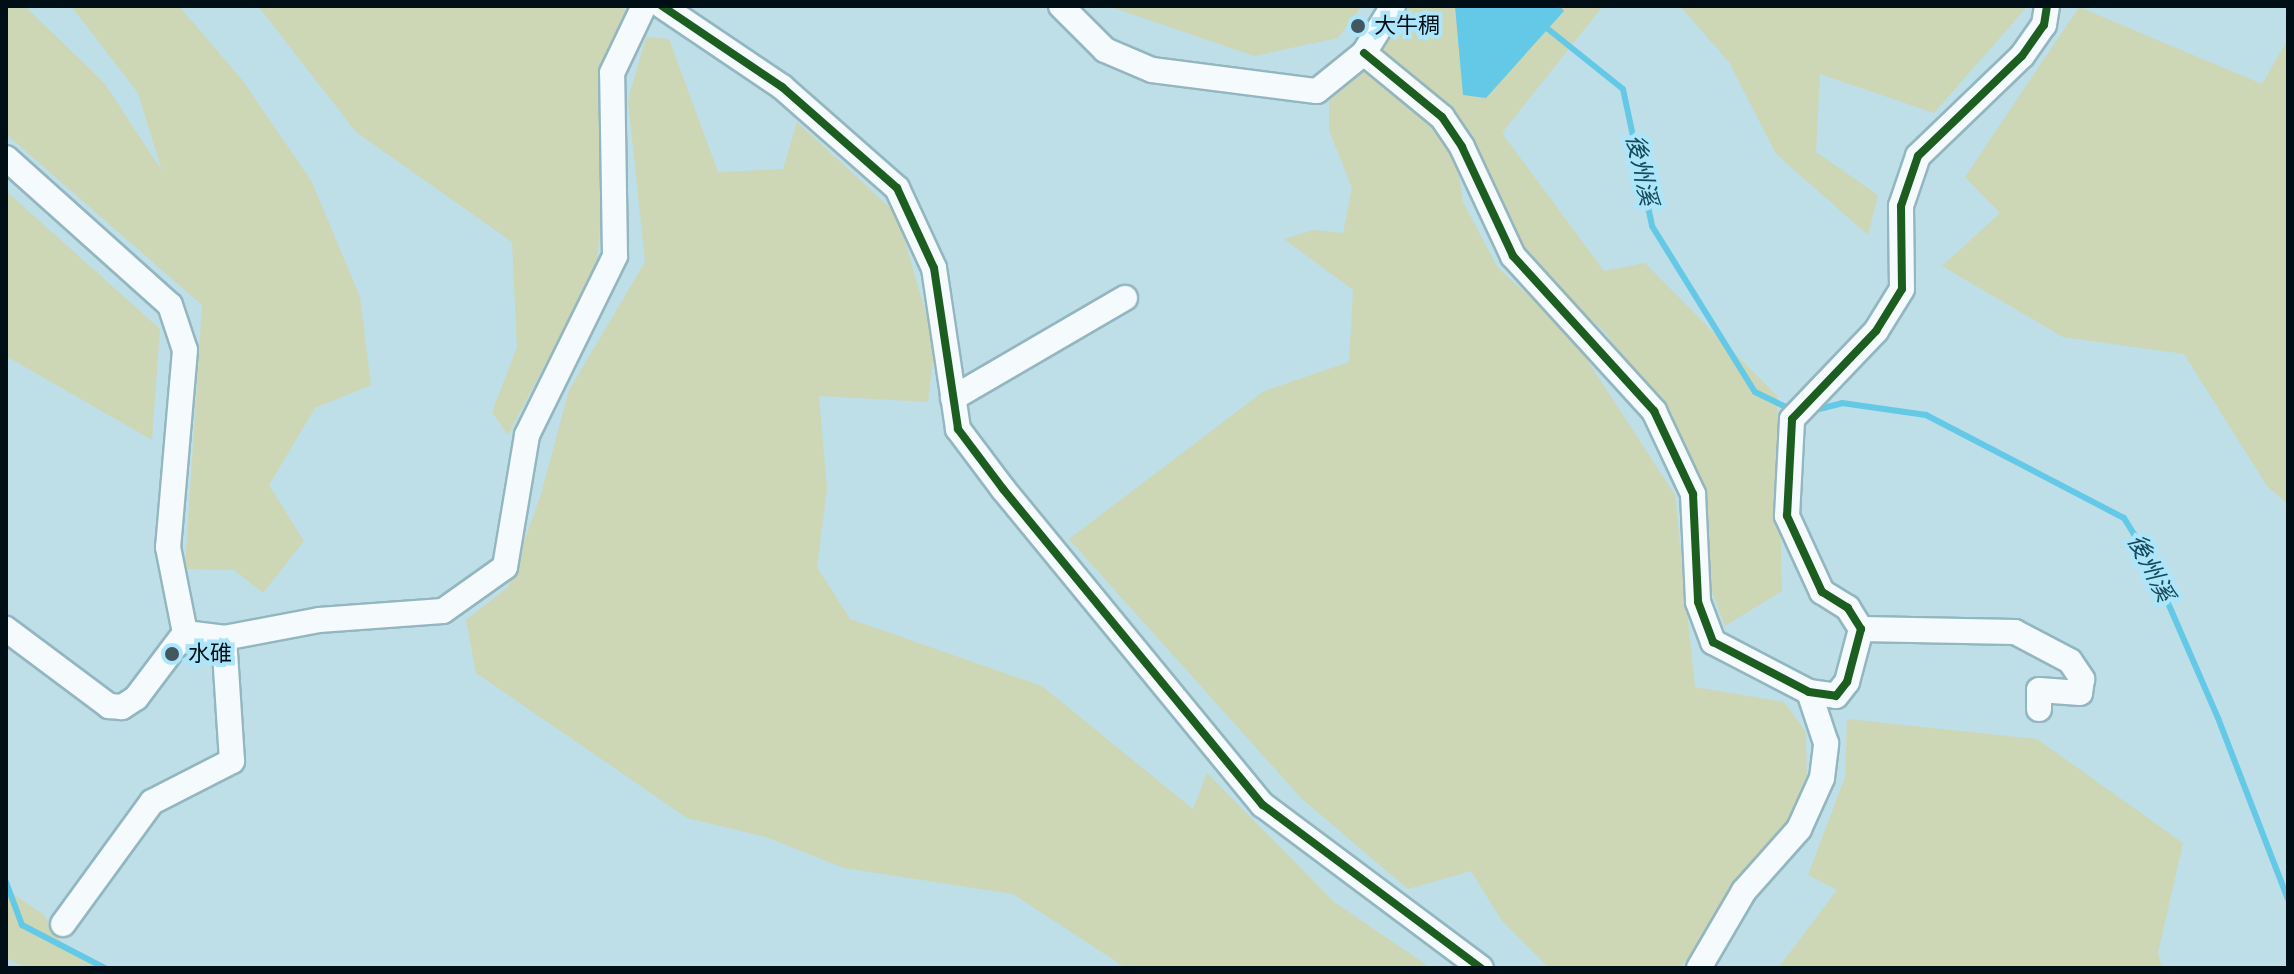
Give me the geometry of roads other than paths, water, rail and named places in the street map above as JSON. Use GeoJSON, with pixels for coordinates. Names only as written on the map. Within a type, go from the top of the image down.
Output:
{"type":"FeatureCollection","features":[{"type":"Feature","properties":{"kind":"street"},"geometry":{"type":"LineString","coordinates":[[185,633],[224,638],[319,620],[443,611],[505,567],[527,435],[615,256],[612,73],[644,6]]}},
{"type":"Feature","properties":{"kind":"street"},"geometry":{"type":"LineString","coordinates":[[662,6],[782,87],[897,188],[934,268],[958,429],[1003,489],[1263,805],[1481,968]]}},
{"type":"Feature","properties":{"kind":"street"},"geometry":{"type":"LineString","coordinates":[[1061,6],[1105,50],[1152,70],[1317,91],[1364,53],[1393,6]]}},
{"type":"Feature","properties":{"kind":"street"},"geometry":{"type":"LineString","coordinates":[[1364,53],[1442,117],[1462,147],[1513,256],[1654,411],[1693,494],[1698,602],[1713,642],[1809,692],[1836,696],[1847,682],[1861,629],[1848,608],[1822,592],[1787,516],[1792,419],[1876,331],[1902,289],[1901,206],[1918,156],[2022,56],[2044,25],[2047,6]]}},
{"type":"Feature","properties":{"kind":"street"},"geometry":{"type":"LineString","coordinates":[[6,158],[170,305],[185,350],[168,547],[185,633],[136,698],[122,707],[109,706],[6,629]]}},
{"type":"Feature","properties":{"kind":"street"},"geometry":{"type":"LineString","coordinates":[[953,398],[1125,298]]}},
{"type":"Feature","properties":{"kind":"street"},"geometry":{"type":"LineString","coordinates":[[1861,629],[2015,632],[2070,661],[2082,679],[2080,693],[2039,690],[2039,709]]}},
{"type":"Feature","properties":{"kind":"street"},"geometry":{"type":"LineString","coordinates":[[63,924],[152,802],[232,761],[224,638]]}},
{"type":"Feature","properties":{"kind":"street"},"geometry":{"type":"LineString","coordinates":[[1699,968],[1744,891],[1799,829],[1822,778],[1826,743],[1809,692]]}},
{"type":"Feature","properties":{"kind":"water"},"geometry":{"type":"Polygon","coordinates":[[[1455,6],[1560,6],[1564,11],[1486,98],[1463,95],[1455,6]]]}},
{"type":"Feature","properties":{"kind":"waterway","name":"後州溪"},"geometry":{"type":"LineString","coordinates":[[1543,25],[1623,89],[1652,226],[1755,392],[1784,406]]}},
{"type":"Feature","properties":{"kind":"waterway","name":"後州溪"},"geometry":{"type":"LineString","coordinates":[[1811,411],[1842,403],[1926,415],[2124,518],[2148,557],[2218,718],[2288,899]]}},
{"type":"Feature","properties":{"kind":"waterway"},"geometry":{"type":"LineString","coordinates":[[6,882],[22,925],[105,968]]}},
{"type":"Feature","properties":{"kind":"place","name":"大牛稠"},"geometry":{"type":"Point","coordinates":[1358,26]}},
{"type":"Feature","properties":{"kind":"place","name":"水碓"},"geometry":{"type":"Point","coordinates":[172,654]}}]}
